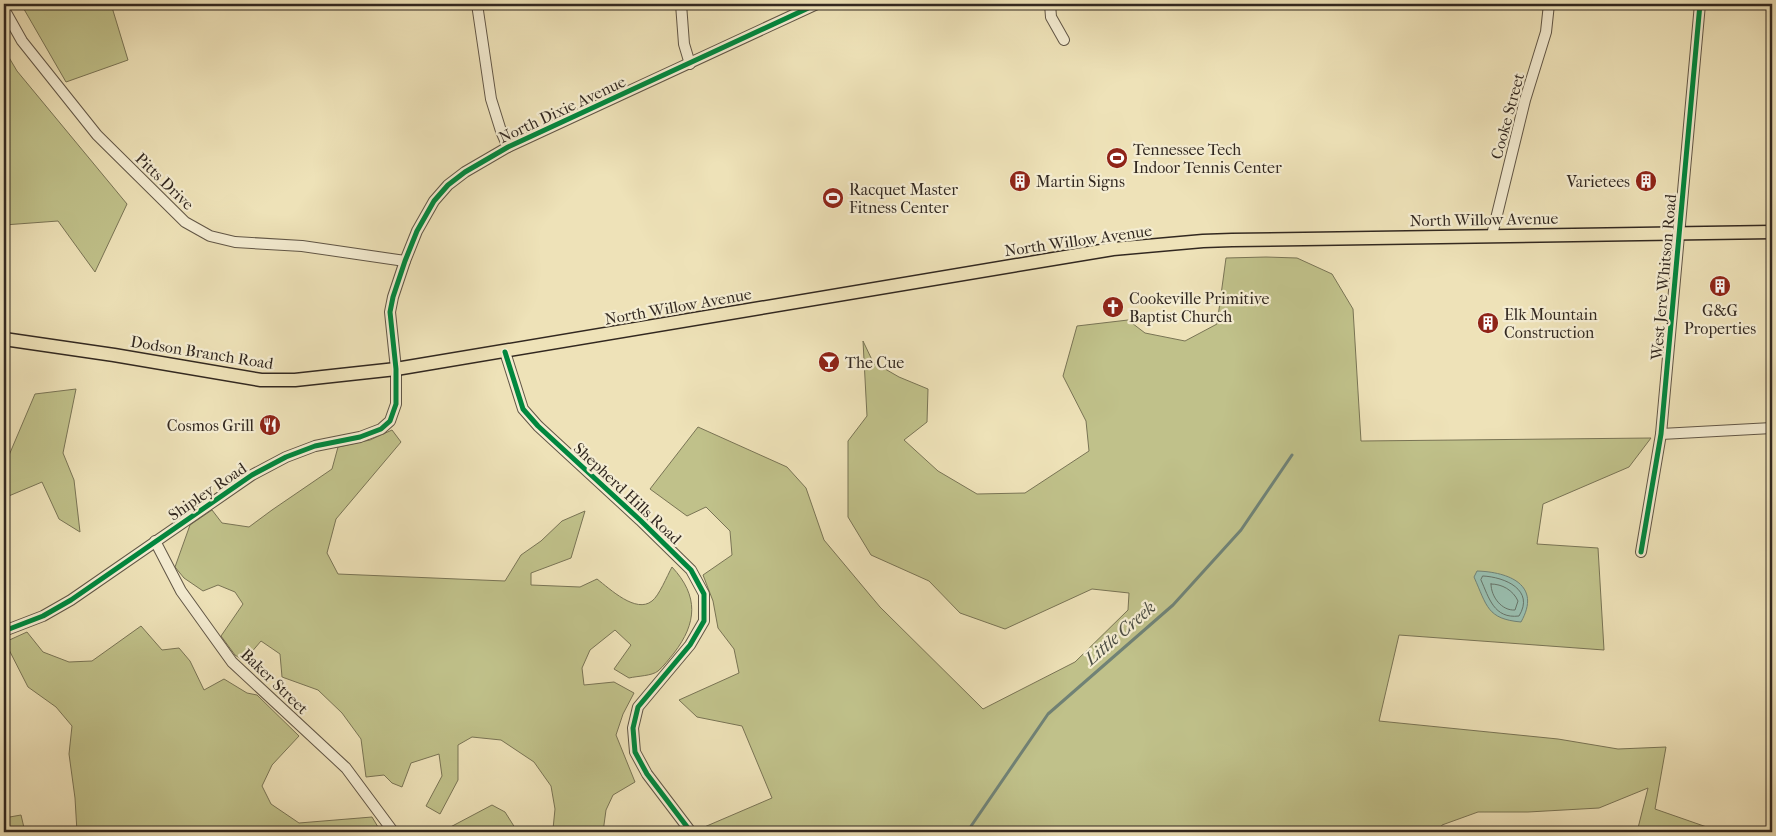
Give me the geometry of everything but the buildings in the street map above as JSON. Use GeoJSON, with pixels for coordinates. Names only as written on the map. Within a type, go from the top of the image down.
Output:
{"type":"FeatureCollection","features":[{"type":"Feature","properties":{"kind":"main road","name":"North Willow Avenue"},"geometry":{"type":"LineString","coordinates":[[396,369],[1114,249],[1213,240],[1772,232]]}},
{"type":"Feature","properties":{"kind":"main road","name":"Dodson Branch Road"},"geometry":{"type":"LineString","coordinates":[[4,339],[114,355],[261,380],[295,380],[396,369]]}},
{"type":"Feature","properties":{"kind":"street"},"geometry":{"type":"LineString","coordinates":[[477,4],[491,99],[500,131],[508,147]]}},
{"type":"Feature","properties":{"kind":"street"},"geometry":{"type":"LineString","coordinates":[[681,4],[684,44],[690,64]]}},
{"type":"Feature","properties":{"kind":"street","name":"North Dixie Avenue"},"geometry":{"type":"LineString","coordinates":[[396,369],[390,312],[404,262],[417,231],[434,201],[443,190],[465,172],[508,147],[816,4]]}},
{"type":"Feature","properties":{"kind":"street"},"geometry":{"type":"LineString","coordinates":[[1050,4],[1051,17],[1064,40]]}},
{"type":"Feature","properties":{"kind":"street","name":"Cooke Street"},"geometry":{"type":"LineString","coordinates":[[1492,235],[1525,100],[1546,32],[1549,4]]}},
{"type":"Feature","properties":{"kind":"street","name":"West Jere Whitson Road"},"geometry":{"type":"LineString","coordinates":[[1641,552],[1661,434],[1700,4]]}},
{"type":"Feature","properties":{"kind":"street","name":"Pitts Drive"},"geometry":{"type":"LineString","coordinates":[[4,8],[22,41],[97,135],[185,222],[210,236],[235,242],[302,246],[404,262]]}},
{"type":"Feature","properties":{"kind":"street","name":"Shepherd Hills Road"},"geometry":{"type":"LineString","coordinates":[[504,352],[523,409],[538,426],[691,570],[704,594],[704,620],[690,645],[638,707],[633,728],[635,752],[647,774],[691,832]]}},
{"type":"Feature","properties":{"kind":"street","name":"Shipley Road"},"geometry":{"type":"LineString","coordinates":[[4,631],[43,616],[71,600],[252,475],[286,456],[315,446],[360,437],[381,429],[390,421],[396,404],[396,369]]}},
{"type":"Feature","properties":{"kind":"street"},"geometry":{"type":"LineString","coordinates":[[1661,434],[1772,428]]}},
{"type":"Feature","properties":{"kind":"street","name":"Baker Street"},"geometry":{"type":"LineString","coordinates":[[155,541],[181,591],[232,662],[346,768],[392,830]]}},
{"type":"Feature","properties":{"kind":"green space"},"geometry":{"type":"Polygon","coordinates":[[[21,4],[111,4],[128,60],[66,82],[21,4]]]}},
{"type":"Feature","properties":{"kind":"green space"},"geometry":{"type":"Polygon","coordinates":[[[4,49],[17,71],[127,204],[95,272],[58,221],[4,225],[4,49]]]}},
{"type":"Feature","properties":{"kind":"green space"},"geometry":{"type":"Polygon","coordinates":[[[1226,258],[1297,258],[1332,274],[1353,309],[1361,441],[1651,438],[1629,467],[1543,504],[1537,544],[1598,548],[1604,650],[1399,635],[1379,721],[1558,739],[1618,749],[1666,747],[1655,809],[1721,832],[1637,832],[1648,788],[1599,808],[1528,812],[1478,812],[1442,825],[1439,832],[705,832],[702,828],[772,798],[742,726],[697,717],[679,700],[739,673],[734,649],[718,628],[713,601],[703,575],[732,555],[730,531],[706,507],[687,516],[650,489],[698,427],[787,467],[806,488],[824,540],[880,607],[983,709],[1075,662],[1128,610],[1129,593],[1092,589],[1005,629],[960,613],[929,581],[871,555],[848,517],[848,441],[867,416],[863,341],[873,362],[899,377],[928,389],[927,422],[904,440],[938,471],[977,494],[1025,493],[1089,451],[1086,421],[1063,376],[1077,326],[1128,320],[1145,333],[1185,341],[1217,324],[1226,258]]]}},
{"type":"Feature","properties":{"kind":"green space"},"geometry":{"type":"Polygon","coordinates":[[[76,389],[63,453],[74,480],[80,532],[59,519],[42,482],[4,498],[4,467],[35,394],[76,389]]]}},
{"type":"Feature","properties":{"kind":"green space"},"geometry":{"type":"Polygon","coordinates":[[[392,430],[401,442],[336,519],[327,553],[338,574],[505,581],[521,555],[541,541],[562,521],[585,511],[571,558],[531,573],[531,585],[580,587],[597,579],[623,599],[638,604],[646,604],[657,595],[672,567],[687,588],[691,599],[691,620],[682,642],[658,671],[648,675],[629,678],[614,669],[631,645],[615,630],[590,650],[582,668],[584,685],[614,682],[634,693],[623,714],[616,735],[635,782],[613,795],[606,810],[603,832],[548,832],[553,829],[555,809],[551,786],[534,762],[501,740],[472,737],[458,745],[458,780],[440,814],[426,806],[442,776],[439,754],[411,763],[402,787],[392,783],[384,775],[366,777],[361,739],[342,713],[318,690],[282,677],[280,654],[261,641],[244,661],[235,655],[221,636],[243,604],[235,592],[218,585],[203,591],[184,578],[175,567],[190,525],[212,510],[222,523],[249,527],[332,469],[338,447],[370,440],[392,430]]]}},
{"type":"Feature","properties":{"kind":"green space"},"geometry":{"type":"Polygon","coordinates":[[[141,626],[162,650],[179,648],[190,661],[204,690],[224,679],[247,693],[257,695],[299,736],[272,765],[262,786],[271,804],[299,823],[372,817],[381,832],[77,832],[69,754],[72,726],[56,707],[28,687],[5,642],[27,632],[43,652],[69,662],[92,661],[141,626]]]}},
{"type":"Feature","properties":{"kind":"green space"},"geometry":{"type":"Polygon","coordinates":[[[492,805],[505,812],[519,832],[441,832],[492,805]]]}},
{"type":"Feature","properties":{"kind":"green space"},"geometry":{"type":"Polygon","coordinates":[[[21,815],[25,832],[4,832],[4,818],[21,815]]]}},
{"type":"Feature","properties":{"kind":"water"},"geometry":{"type":"Polygon","coordinates":[[[1477,571],[1500,574],[1519,583],[1525,590],[1527,599],[1526,609],[1521,622],[1501,618],[1490,609],[1474,577],[1477,571]]]}},
{"type":"Feature","properties":{"kind":"waterway","name":"Little Creek"},"geometry":{"type":"LineString","coordinates":[[967,832],[1048,714],[1173,605],[1241,530],[1292,455]]}},
{"type":"Feature","properties":{"kind":"cycle path"},"geometry":{"type":"LineString","coordinates":[[4,631],[43,616],[71,600],[252,475],[286,457],[315,446],[360,437],[381,429],[390,421],[396,404],[396,369],[390,312],[393,297],[417,231],[434,201],[448,185],[465,172],[508,147],[817,4]]}},
{"type":"Feature","properties":{"kind":"cycle path"},"geometry":{"type":"LineString","coordinates":[[1641,552],[1661,434],[1700,4]]}},
{"type":"Feature","properties":{"kind":"cycle path"},"geometry":{"type":"LineString","coordinates":[[505,352],[523,409],[538,426],[691,570],[704,594],[704,621],[690,645],[638,707],[633,728],[635,752],[647,774],[691,832]]}},
{"type":"Feature","properties":{"kind":"place","name":"Tennessee Tech Indoor Tennis Center"},"geometry":{"type":"Point","coordinates":[1117,158]}},
{"type":"Feature","properties":{"kind":"place","name":"Martin Signs"},"geometry":{"type":"Point","coordinates":[1020,181]}},
{"type":"Feature","properties":{"kind":"place","name":"Varietees"},"geometry":{"type":"Point","coordinates":[1646,181]}},
{"type":"Feature","properties":{"kind":"place","name":"Racquet Master Fitness Center"},"geometry":{"type":"Point","coordinates":[833,198]}},
{"type":"Feature","properties":{"kind":"place","name":"G&G Properties"},"geometry":{"type":"Point","coordinates":[1720,286]}},
{"type":"Feature","properties":{"kind":"place","name":"Cookeville Primitive Baptist Church"},"geometry":{"type":"Point","coordinates":[1113,307]}},
{"type":"Feature","properties":{"kind":"place","name":"Elk Mountain Construction"},"geometry":{"type":"Point","coordinates":[1488,323]}},
{"type":"Feature","properties":{"kind":"place","name":"The Cue"},"geometry":{"type":"Point","coordinates":[829,362]}},
{"type":"Feature","properties":{"kind":"place","name":"Cosmos Grill"},"geometry":{"type":"Point","coordinates":[270,425]}}]}
